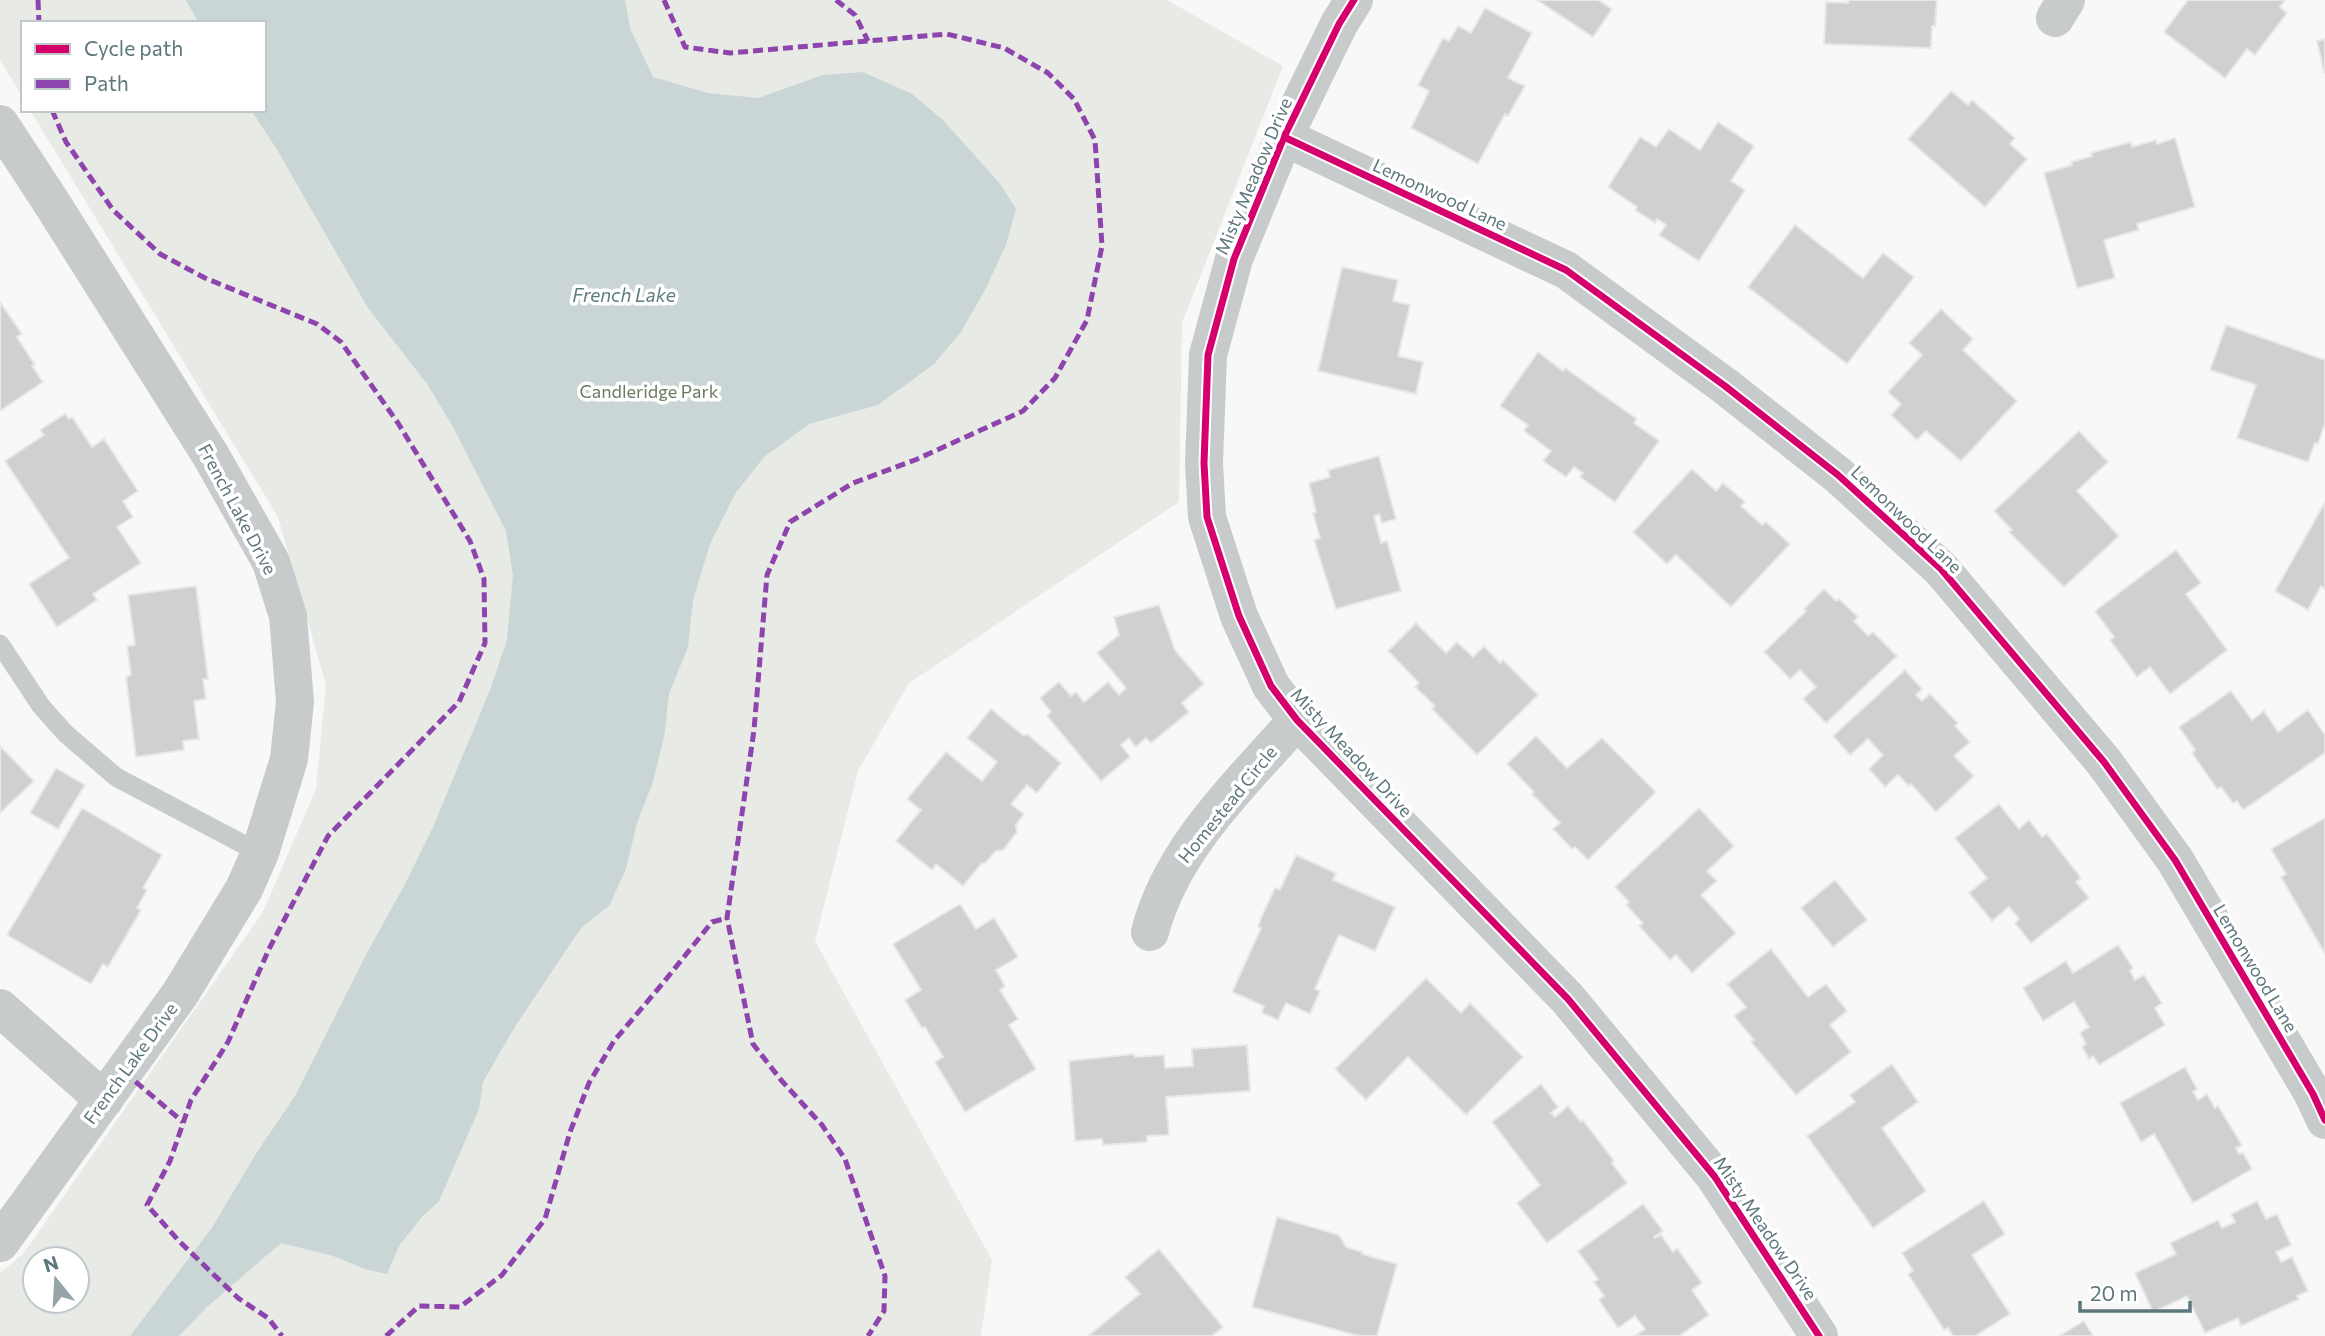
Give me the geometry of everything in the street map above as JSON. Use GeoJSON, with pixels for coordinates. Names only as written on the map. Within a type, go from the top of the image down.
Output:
{"type":"FeatureCollection","features":[{"type":"Feature","properties":{"kind":"street","name":"Misty Meadow Drive"},"geometry":{"type":"LineString","coordinates":[[1354,0],[1339,24],[1284,137],[1234,258],[1208,355],[1204,463],[1208,517],[1238,616],[1271,686],[1297,720],[1568,999],[1715,1177],[1819,1336]]}},
{"type":"Feature","properties":{"kind":"street","name":"French Lake Drive"},"geometry":{"type":"LineString","coordinates":[[0,124],[211,456],[271,562],[288,616],[295,702],[289,759],[260,853],[244,889],[180,994],[0,1243]]}},
{"type":"Feature","properties":{"kind":"street","name":"Lemonwood Lane"},"geometry":{"type":"LineString","coordinates":[[1284,137],[1566,270],[1725,386],[1838,475],[1931,561],[2104,762],[2175,860],[2313,1094],[2325,1120]]}},
{"type":"Feature","properties":{"kind":"street","name":"Homestead Circle"},"geometry":{"type":"LineString","coordinates":[[1150,932],[1157,904],[1179,861],[1209,821],[1297,720]]}},
{"type":"Feature","properties":{"kind":"street"},"geometry":{"type":"LineString","coordinates":[[0,1008],[104,1100]]}},
{"type":"Feature","properties":{"kind":"lane"},"geometry":{"type":"LineString","coordinates":[[0,644],[41,706],[66,734],[116,777],[260,853]]}},
{"type":"Feature","properties":{"kind":"green space","name":"Candleridge Park"},"geometry":{"type":"Polygon","coordinates":[[[0,0],[1167,0],[1283,66],[1182,323],[1179,502],[909,683],[858,771],[815,941],[992,1260],[981,1336],[0,1336],[0,1273],[21,1256],[21,1315],[91,1315],[91,1245],[29,1245],[263,912],[316,789],[326,685],[278,517],[31,112],[266,112],[266,21],[21,21],[21,95],[0,60],[0,0]]]}},
{"type":"Feature","properties":{"kind":"water","name":"French Lake"},"geometry":{"type":"Polygon","coordinates":[[[186,0],[625,0],[630,28],[653,77],[708,93],[758,98],[823,75],[863,72],[912,94],[944,121],[1001,185],[1016,209],[1006,245],[985,290],[961,332],[934,364],[878,405],[809,424],[764,457],[735,494],[710,544],[693,600],[688,647],[669,694],[664,737],[653,782],[637,823],[626,869],[609,906],[581,928],[516,1025],[483,1082],[479,1109],[439,1201],[421,1218],[399,1246],[387,1274],[365,1269],[333,1256],[281,1243],[207,1307],[179,1336],[130,1336],[211,1229],[257,1152],[295,1096],[403,888],[433,827],[490,690],[507,640],[513,575],[506,531],[452,425],[427,384],[368,308],[252,112],[266,112],[266,21],[198,21],[186,0]]]}},
{"type":"Feature","properties":{"kind":"building"},"geometry":{"type":"Polygon","coordinates":[[[1537,0],[1598,0],[1612,9],[1593,37],[1537,0]]]}},
{"type":"Feature","properties":{"kind":"building"},"geometry":{"type":"Polygon","coordinates":[[[1848,0],[1937,0],[1931,48],[1824,44],[1826,2],[1848,3],[1848,0]]]}},
{"type":"Feature","properties":{"kind":"building"},"geometry":{"type":"Polygon","coordinates":[[[2188,0],[2285,0],[2280,7],[2287,13],[2255,55],[2247,49],[2225,78],[2164,32],[2188,0]]]}},
{"type":"Feature","properties":{"kind":"building"},"geometry":{"type":"Polygon","coordinates":[[[1485,8],[1532,33],[1508,78],[1525,86],[1508,116],[1505,114],[1478,164],[1411,128],[1429,91],[1418,85],[1443,38],[1449,41],[1458,26],[1471,33],[1485,8]]]}},
{"type":"Feature","properties":{"kind":"building"},"geometry":{"type":"Polygon","coordinates":[[[2325,39],[2325,73],[2324,73],[2317,41],[2325,39]]]}},
{"type":"Feature","properties":{"kind":"building"},"geometry":{"type":"Polygon","coordinates":[[[1951,91],[1968,105],[1972,100],[2015,138],[2010,144],[2027,159],[1985,207],[1908,139],[1951,91]]]}},
{"type":"Feature","properties":{"kind":"building"},"geometry":{"type":"Polygon","coordinates":[[[1718,122],[1754,146],[1731,181],[1745,190],[1699,261],[1659,235],[1666,225],[1657,219],[1655,223],[1635,210],[1637,207],[1608,187],[1640,137],[1656,147],[1669,129],[1700,150],[1718,122]]]}},
{"type":"Feature","properties":{"kind":"building"},"geometry":{"type":"Polygon","coordinates":[[[2175,138],[2195,207],[2137,224],[2139,230],[2104,240],[2115,278],[2077,288],[2044,173],[2072,165],[2071,162],[2092,156],[2091,153],[2131,142],[2132,147],[2156,140],[2157,144],[2175,138]]]}},
{"type":"Feature","properties":{"kind":"building"},"geometry":{"type":"Polygon","coordinates":[[[1795,225],[1863,278],[1883,253],[1914,277],[1847,364],[1748,287],[1795,225]]]}},
{"type":"Feature","properties":{"kind":"building"},"geometry":{"type":"Polygon","coordinates":[[[1342,267],[1398,280],[1393,301],[1410,305],[1398,356],[1423,362],[1416,394],[1318,371],[1342,267]]]}},
{"type":"Feature","properties":{"kind":"building"},"geometry":{"type":"Polygon","coordinates":[[[0,302],[22,334],[17,337],[43,382],[0,411],[0,302]]]}},
{"type":"Feature","properties":{"kind":"building"},"geometry":{"type":"Polygon","coordinates":[[[1941,309],[1973,339],[1963,350],[2017,401],[1961,461],[1926,431],[1917,440],[1891,415],[1901,404],[1888,392],[1922,355],[1909,343],[1941,309]]]}},
{"type":"Feature","properties":{"kind":"building"},"geometry":{"type":"Polygon","coordinates":[[[2226,325],[2325,360],[2325,423],[2308,462],[2237,438],[2256,385],[2210,370],[2226,325]]]}},
{"type":"Feature","properties":{"kind":"building"},"geometry":{"type":"Polygon","coordinates":[[[1538,352],[1637,419],[1634,423],[1659,441],[1615,502],[1580,477],[1583,473],[1574,467],[1566,477],[1543,461],[1551,451],[1524,431],[1528,425],[1500,406],[1538,352]]]}},
{"type":"Feature","properties":{"kind":"building"},"geometry":{"type":"Polygon","coordinates":[[[65,414],[69,419],[72,417],[92,447],[104,439],[138,491],[123,501],[133,517],[117,527],[141,563],[93,594],[97,600],[57,627],[29,584],[69,558],[5,461],[44,435],[40,430],[65,414]]]}},
{"type":"Feature","properties":{"kind":"building"},"geometry":{"type":"Polygon","coordinates":[[[2079,431],[2108,462],[2077,491],[2119,536],[2064,587],[2009,532],[2012,530],[1994,511],[2079,431]]]}},
{"type":"Feature","properties":{"kind":"building"},"geometry":{"type":"Polygon","coordinates":[[[1379,456],[1396,519],[1382,523],[1379,514],[1374,516],[1381,543],[1387,541],[1401,591],[1336,609],[1314,540],[1320,538],[1309,483],[1330,477],[1328,470],[1379,456]]]}},
{"type":"Feature","properties":{"kind":"building"},"geometry":{"type":"Polygon","coordinates":[[[1692,469],[1716,491],[1723,483],[1745,502],[1741,506],[1762,525],[1766,522],[1790,544],[1731,607],[1676,555],[1667,564],[1633,532],[1692,469]]]}},
{"type":"Feature","properties":{"kind":"building"},"geometry":{"type":"Polygon","coordinates":[[[2325,502],[2325,589],[2321,586],[2308,610],[2275,591],[2325,502]]]}},
{"type":"Feature","properties":{"kind":"building"},"geometry":{"type":"Polygon","coordinates":[[[2176,550],[2201,583],[2186,594],[2227,650],[2170,694],[2150,667],[2137,677],[2110,640],[2114,637],[2095,611],[2176,550]]]}},
{"type":"Feature","properties":{"kind":"building"},"geometry":{"type":"Polygon","coordinates":[[[196,586],[208,679],[203,679],[206,699],[194,701],[199,739],[183,741],[184,750],[136,757],[126,677],[131,675],[127,646],[135,645],[128,595],[196,586]]]}},
{"type":"Feature","properties":{"kind":"building"},"geometry":{"type":"Polygon","coordinates":[[[1824,589],[1858,617],[1854,621],[1868,636],[1873,632],[1897,656],[1826,723],[1803,699],[1816,687],[1800,670],[1790,679],[1764,652],[1806,611],[1804,609],[1824,589]]]}},
{"type":"Feature","properties":{"kind":"building"},"geometry":{"type":"Polygon","coordinates":[[[1159,605],[1175,650],[1204,684],[1182,703],[1189,712],[1151,743],[1146,738],[1136,747],[1129,738],[1121,745],[1130,757],[1101,781],[1047,716],[1051,712],[1040,698],[1059,682],[1071,696],[1076,692],[1084,702],[1108,682],[1119,695],[1126,688],[1097,653],[1119,635],[1114,617],[1159,605]]]}},
{"type":"Feature","properties":{"kind":"building"},"geometry":{"type":"Polygon","coordinates":[[[1416,623],[1446,653],[1457,642],[1473,657],[1484,646],[1500,663],[1503,660],[1538,695],[1477,755],[1432,709],[1435,706],[1415,687],[1419,683],[1388,651],[1416,623]]]}},
{"type":"Feature","properties":{"kind":"building"},"geometry":{"type":"Polygon","coordinates":[[[1905,670],[1922,689],[1916,695],[1922,701],[1930,694],[1958,723],[1955,726],[1970,742],[1954,756],[1974,776],[1936,812],[1911,784],[1909,786],[1898,775],[1885,787],[1869,769],[1883,755],[1868,739],[1850,755],[1833,736],[1905,670]]]}},
{"type":"Feature","properties":{"kind":"building"},"geometry":{"type":"Polygon","coordinates":[[[2231,691],[2252,720],[2264,711],[2278,732],[2308,710],[2325,735],[2325,753],[2243,810],[2237,801],[2233,803],[2221,787],[2217,789],[2192,753],[2195,750],[2179,727],[2231,691]]]}},
{"type":"Feature","properties":{"kind":"building"},"geometry":{"type":"Polygon","coordinates":[[[991,709],[1024,736],[1027,734],[1061,763],[1037,793],[1027,785],[1011,804],[1024,814],[1016,825],[1017,832],[1003,850],[996,851],[982,863],[963,886],[936,864],[932,870],[896,841],[921,810],[907,799],[946,752],[982,781],[997,762],[967,738],[991,709]]]}},
{"type":"Feature","properties":{"kind":"building"},"geometry":{"type":"Polygon","coordinates":[[[1536,736],[1567,768],[1602,738],[1656,792],[1588,860],[1575,847],[1572,849],[1553,829],[1560,823],[1507,764],[1536,736]]]}},
{"type":"Feature","properties":{"kind":"building"},"geometry":{"type":"Polygon","coordinates":[[[0,746],[34,781],[0,813],[0,746]]]}},
{"type":"Feature","properties":{"kind":"building"},"geometry":{"type":"Polygon","coordinates":[[[56,768],[85,785],[58,829],[30,813],[56,768]]]}},
{"type":"Feature","properties":{"kind":"building"},"geometry":{"type":"Polygon","coordinates":[[[1999,804],[2019,829],[2029,820],[2042,837],[2047,834],[2081,878],[2076,882],[2089,898],[2031,943],[2015,923],[2019,919],[2009,907],[1992,921],[1969,893],[1987,878],[1955,838],[1999,804]]]}},
{"type":"Feature","properties":{"kind":"building"},"geometry":{"type":"Polygon","coordinates":[[[82,808],[162,855],[143,888],[147,890],[137,908],[141,910],[108,967],[103,964],[91,984],[7,935],[82,808]]]}},
{"type":"Feature","properties":{"kind":"building"},"geometry":{"type":"Polygon","coordinates":[[[1699,808],[1734,846],[1707,871],[1717,881],[1701,895],[1736,933],[1692,973],[1676,955],[1670,960],[1639,926],[1643,923],[1626,905],[1629,902],[1615,887],[1699,808]]]}},
{"type":"Feature","properties":{"kind":"building"},"geometry":{"type":"Polygon","coordinates":[[[2325,818],[2325,954],[2281,877],[2286,874],[2271,849],[2325,818]]]}},
{"type":"Feature","properties":{"kind":"building"},"geometry":{"type":"Polygon","coordinates":[[[1296,855],[1336,873],[1333,880],[1395,907],[1375,951],[1339,935],[1315,989],[1320,991],[1310,1014],[1286,1003],[1278,1020],[1262,1013],[1264,1006],[1232,992],[1261,928],[1258,927],[1275,888],[1280,890],[1296,855]]]}},
{"type":"Feature","properties":{"kind":"building"},"geometry":{"type":"Polygon","coordinates":[[[1835,880],[1867,920],[1833,947],[1801,908],[1835,880]]]}},
{"type":"Feature","properties":{"kind":"building"},"geometry":{"type":"Polygon","coordinates":[[[960,904],[976,929],[994,918],[1018,957],[996,970],[1005,986],[1000,990],[1018,1019],[1009,1025],[1036,1069],[965,1112],[935,1062],[943,1057],[905,1000],[921,990],[893,944],[960,904]]]}},
{"type":"Feature","properties":{"kind":"building"},"geometry":{"type":"Polygon","coordinates":[[[2118,945],[2133,968],[2130,971],[2135,980],[2144,975],[2162,1003],[2155,1008],[2165,1025],[2099,1065],[2093,1056],[2089,1059],[2082,1047],[2086,1044],[2080,1033],[2089,1027],[2074,1002],[2043,1021],[2023,988],[2066,961],[2073,973],[2118,945]]]}},
{"type":"Feature","properties":{"kind":"building"},"geometry":{"type":"Polygon","coordinates":[[[1771,949],[1808,997],[1826,984],[1847,1011],[1830,1025],[1851,1052],[1796,1095],[1751,1042],[1754,1040],[1734,1016],[1746,1007],[1727,984],[1771,949]]]}},
{"type":"Feature","properties":{"kind":"building"},"geometry":{"type":"Polygon","coordinates":[[[1426,978],[1461,1013],[1470,1003],[1523,1057],[1466,1115],[1408,1057],[1366,1100],[1335,1069],[1426,978]]]}},
{"type":"Feature","properties":{"kind":"building"},"geometry":{"type":"Polygon","coordinates":[[[1247,1045],[1250,1091],[1166,1097],[1169,1135],[1147,1136],[1147,1142],[1103,1145],[1102,1139],[1075,1141],[1069,1061],[1134,1054],[1135,1057],[1164,1055],[1165,1068],[1193,1066],[1192,1049],[1247,1045]]]}},
{"type":"Feature","properties":{"kind":"building"},"geometry":{"type":"Polygon","coordinates":[[[1892,1064],[1918,1102],[1882,1128],[1926,1191],[1873,1228],[1807,1136],[1855,1102],[1850,1095],[1892,1064]]]}},
{"type":"Feature","properties":{"kind":"building"},"geometry":{"type":"Polygon","coordinates":[[[2185,1067],[2197,1089],[2193,1092],[2198,1100],[2207,1094],[2215,1108],[2218,1106],[2242,1145],[2236,1148],[2239,1154],[2243,1153],[2252,1169],[2193,1203],[2154,1134],[2141,1142],[2120,1103],[2185,1067]]]}},
{"type":"Feature","properties":{"kind":"building"},"geometry":{"type":"Polygon","coordinates":[[[1541,1084],[1558,1107],[1551,1113],[1555,1117],[1568,1106],[1581,1122],[1583,1120],[1627,1183],[1547,1243],[1517,1203],[1540,1185],[1492,1122],[1541,1084]]]}},
{"type":"Feature","properties":{"kind":"building"},"geometry":{"type":"Polygon","coordinates":[[[1984,1201],[2005,1234],[1972,1255],[2010,1314],[1975,1336],[1953,1336],[1948,1328],[1944,1330],[1908,1274],[1913,1271],[1902,1253],[1984,1201]]]}},
{"type":"Feature","properties":{"kind":"building"},"geometry":{"type":"Polygon","coordinates":[[[2257,1201],[2266,1219],[2277,1214],[2291,1245],[2276,1252],[2281,1262],[2292,1257],[2308,1291],[2297,1296],[2299,1299],[2241,1326],[2238,1318],[2205,1333],[2187,1296],[2153,1312],[2135,1273],[2176,1254],[2170,1243],[2218,1220],[2222,1228],[2235,1222],[2231,1214],[2257,1201]]]}},
{"type":"Feature","properties":{"kind":"building"},"geometry":{"type":"Polygon","coordinates":[[[1643,1204],[1663,1231],[1654,1237],[1661,1235],[1673,1252],[1677,1248],[1702,1283],[1692,1290],[1709,1315],[1679,1336],[1635,1336],[1645,1329],[1635,1316],[1618,1328],[1599,1300],[1604,1296],[1594,1282],[1598,1279],[1578,1251],[1643,1204]]]}},
{"type":"Feature","properties":{"kind":"building"},"geometry":{"type":"Polygon","coordinates":[[[1277,1217],[1339,1235],[1346,1247],[1397,1264],[1377,1336],[1359,1336],[1252,1307],[1277,1217]]]}},
{"type":"Feature","properties":{"kind":"building"},"geometry":{"type":"Polygon","coordinates":[[[1159,1249],[1223,1327],[1212,1336],[1088,1336],[1140,1294],[1125,1277],[1159,1249]]]}},
{"type":"Feature","properties":{"kind":"building"},"geometry":{"type":"Polygon","coordinates":[[[2084,1321],[2093,1336],[2059,1336],[2084,1321]]]}},
{"type":"Feature","properties":{"kind":"marked path"},"geometry":{"type":"LineString","coordinates":[[38,0],[39,21]]}},
{"type":"Feature","properties":{"kind":"marked path"},"geometry":{"type":"LineString","coordinates":[[664,0],[685,47],[730,53],[947,34],[1004,48],[1048,73],[1074,99],[1095,140],[1102,246],[1087,320],[1055,378],[1023,411],[915,460],[853,483],[790,522],[767,575],[754,730],[727,918],[753,1044],[822,1125],[845,1159],[885,1276],[884,1311],[868,1336]]}},
{"type":"Feature","properties":{"kind":"marked path"},"geometry":{"type":"LineString","coordinates":[[836,0],[855,15],[868,41]]}},
{"type":"Feature","properties":{"kind":"marked path"},"geometry":{"type":"LineString","coordinates":[[53,112],[66,142],[113,210],[160,254],[205,278],[317,324],[341,342],[398,423],[470,541],[484,579],[485,643],[459,702],[328,836],[269,949],[228,1042],[191,1100],[170,1161],[147,1205],[179,1241],[238,1298],[268,1318],[282,1336]]}},
{"type":"Feature","properties":{"kind":"marked path"},"geometry":{"type":"LineString","coordinates":[[386,1336],[419,1306],[460,1307],[502,1275],[545,1219],[570,1132],[589,1083],[614,1041],[712,922],[727,918]]}},
{"type":"Feature","properties":{"kind":"marked path"},"geometry":{"type":"LineString","coordinates":[[124,1072],[183,1122]]}},
{"type":"Feature","properties":{"kind":"cycle path"},"geometry":{"type":"LineString","coordinates":[[1354,0],[1339,24],[1284,137],[1234,259],[1208,355],[1204,463],[1207,517],[1239,616],[1271,686],[1297,720],[1568,999],[1715,1177],[1819,1336]]}},
{"type":"Feature","properties":{"kind":"cycle path"},"geometry":{"type":"LineString","coordinates":[[1284,137],[1566,270],[1725,386],[1838,475],[1941,569],[2104,762],[2175,860],[2313,1094],[2325,1120]]}}]}
